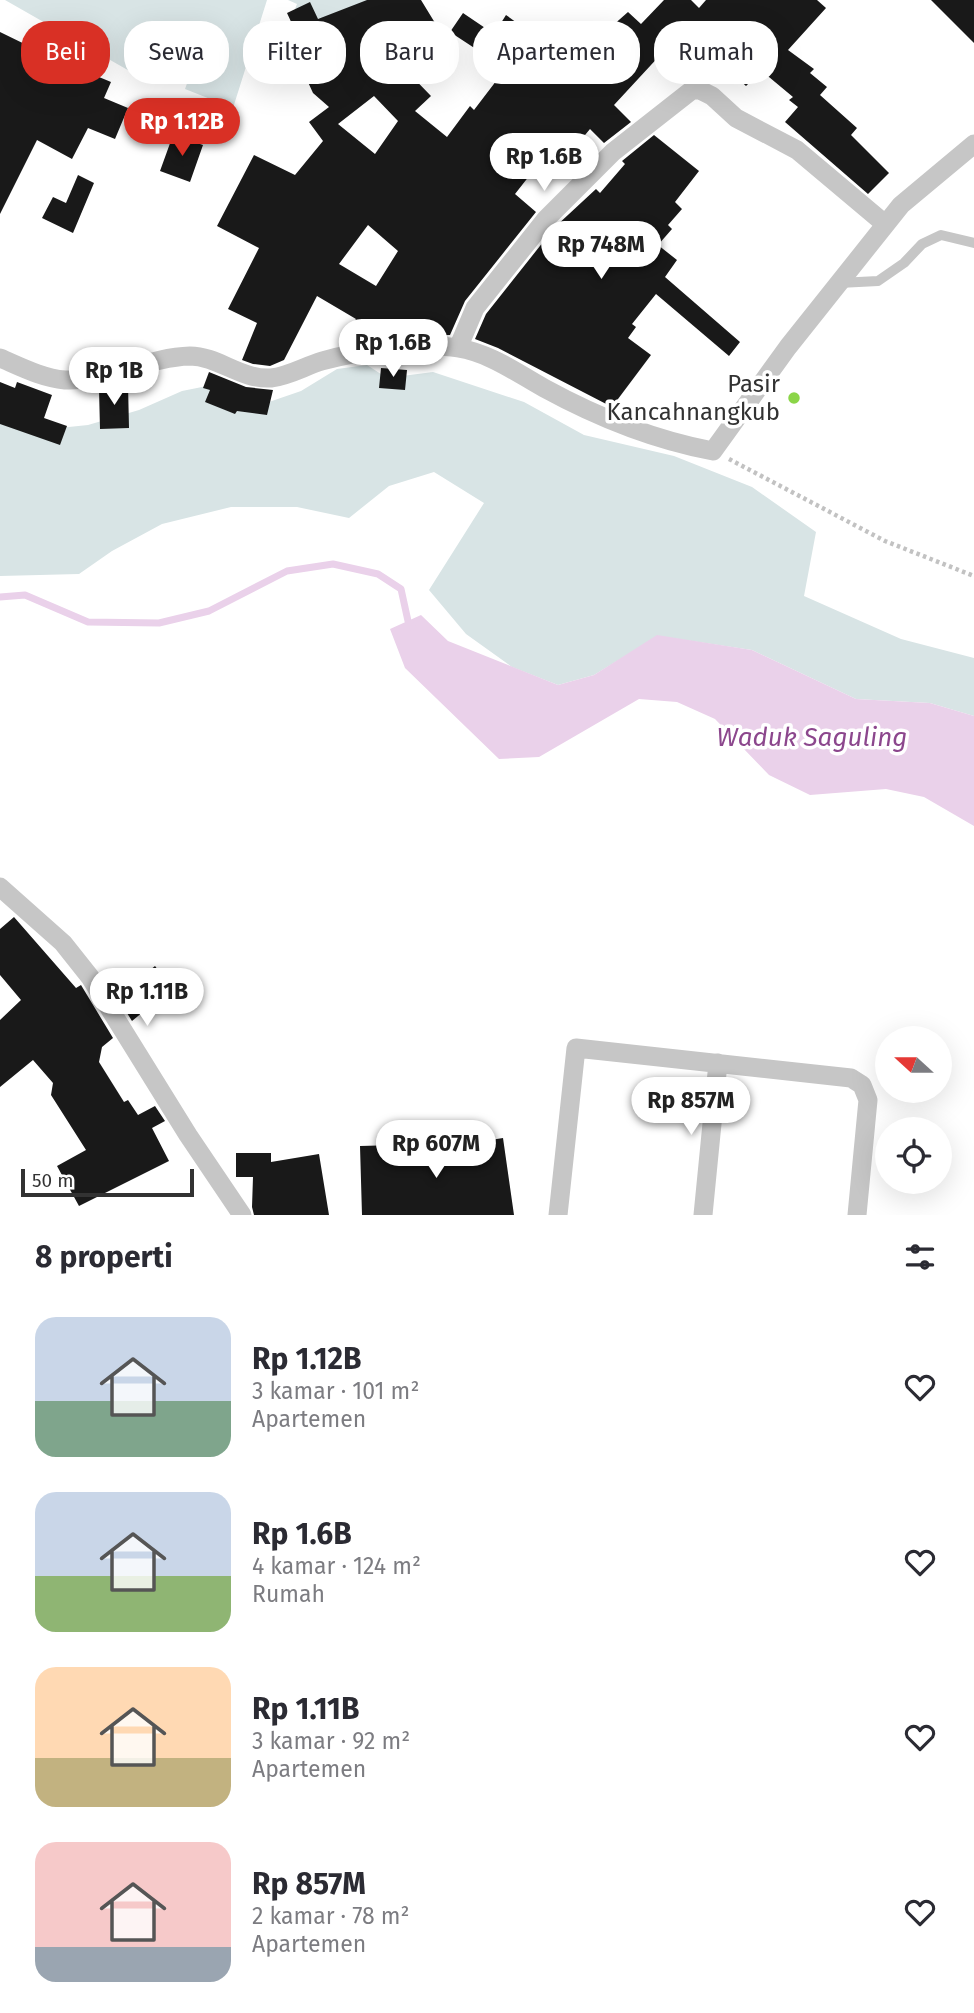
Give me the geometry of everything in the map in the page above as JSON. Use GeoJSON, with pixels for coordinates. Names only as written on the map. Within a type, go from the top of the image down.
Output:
{"type":"FeatureCollection","features":[{"type":"Feature","properties":{"kind":"street"},"geometry":{"type":"LineString","coordinates":[[458,348],[475,308],[546,219],[613,152],[692,90],[700,90],[712,96],[736,118],[797,150],[886,224]]}},
{"type":"Feature","properties":{"kind":"street"},"geometry":{"type":"LineString","coordinates":[[0,358],[35,373],[65,380],[85,379],[135,365],[193,356],[249,376],[271,378],[351,354],[386,349],[458,348],[507,366],[546,389],[641,432],[673,443],[713,451],[901,205],[974,144]]}},
{"type":"Feature","properties":{"kind":"street"},"geometry":{"type":"LineString","coordinates":[[0,887],[62,943],[90,977],[188,1135],[242,1215]]}},
{"type":"Feature","properties":{"kind":"street"},"geometry":{"type":"LineString","coordinates":[[558,1215],[576,1048],[851,1078],[862,1085],[868,1100],[858,1215]]}},
{"type":"Feature","properties":{"kind":"street"},"geometry":{"type":"LineString","coordinates":[[703,1215],[718,1063]]}},
{"type":"Feature","properties":{"kind":"lane"},"geometry":{"type":"LineString","coordinates":[[838,284],[878,281],[904,263],[922,244],[941,234],[974,243]]}},
{"type":"Feature","properties":{"kind":"path"},"geometry":{"type":"LineString","coordinates":[[713,451],[885,541],[974,576]]}},
{"type":"Feature","properties":{"kind":"shaded area"},"geometry":{"type":"Polygon","coordinates":[[[5,0],[267,0],[260,21],[243,21],[243,76],[233,108],[185,89],[187,84],[229,84],[229,21],[124,21],[124,68],[110,60],[110,21],[42,21],[5,0]]]}},
{"type":"Feature","properties":{"kind":"shaded area"},"geometry":{"type":"Polygon","coordinates":[[[288,0],[399,0],[346,24],[346,21],[290,21],[297,4],[288,0]]]}},
{"type":"Feature","properties":{"kind":"shaded area"},"geometry":{"type":"Polygon","coordinates":[[[367,365],[387,378],[433,372],[524,402],[584,435],[674,456],[752,487],[816,532],[804,596],[901,639],[974,658],[974,716],[930,703],[856,699],[752,650],[658,636],[594,675],[558,685],[512,667],[466,634],[429,590],[484,503],[434,472],[389,486],[349,518],[297,507],[231,507],[162,524],[112,551],[79,574],[0,576],[0,420],[30,431],[88,425],[139,410],[182,391],[207,386],[269,402],[301,391],[337,369],[367,365]]]}},
{"type":"Feature","properties":{"kind":"water","name":"Waduk Saguling"},"geometry":{"type":"Polygon","coordinates":[[[421,615],[448,641],[558,685],[594,675],[657,635],[752,650],[856,699],[930,703],[974,716],[974,826],[924,797],[886,789],[810,795],[769,775],[715,719],[677,702],[639,699],[539,757],[499,759],[405,668],[390,629],[421,615]]]}},
{"type":"Feature","properties":{"kind":"building"},"geometry":{"type":"Polygon","coordinates":[[[367,0],[421,0],[434,21],[360,21],[360,84],[419,84],[431,96],[415,111],[447,137],[470,106],[474,110],[494,84],[633,84],[614,105],[631,122],[604,143],[590,129],[566,158],[558,152],[543,170],[537,166],[515,194],[536,212],[465,301],[450,335],[401,335],[388,328],[383,337],[341,343],[356,319],[317,296],[284,360],[270,366],[253,364],[242,360],[257,323],[228,309],[259,248],[217,226],[254,155],[295,175],[323,141],[309,122],[329,107],[313,93],[309,84],[346,84],[346,21],[291,21],[287,13],[310,2],[318,19],[367,0]],[[374,96],[338,124],[375,154],[398,121],[374,96]],[[368,225],[339,264],[376,286],[398,251],[368,225]]]}},
{"type":"Feature","properties":{"kind":"building"},"geometry":{"type":"Polygon","coordinates":[[[664,0],[691,0],[699,8],[706,0],[817,0],[826,8],[788,50],[814,69],[810,73],[827,87],[820,95],[857,128],[851,135],[889,173],[868,194],[785,122],[798,107],[789,100],[793,97],[777,84],[778,21],[654,21],[654,62],[640,77],[640,23],[664,0]]]}},
{"type":"Feature","properties":{"kind":"building"},"geometry":{"type":"Polygon","coordinates":[[[931,0],[974,0],[974,43],[931,0]]]}},
{"type":"Feature","properties":{"kind":"building"},"geometry":{"type":"Polygon","coordinates":[[[628,12],[638,21],[618,21],[628,12]]]}},
{"type":"Feature","properties":{"kind":"building"},"geometry":{"type":"Polygon","coordinates":[[[463,13],[475,21],[473,47],[459,38],[458,21],[463,13]]]}},
{"type":"Feature","properties":{"kind":"building"},"geometry":{"type":"Polygon","coordinates":[[[506,15],[514,21],[502,21],[506,15]]]}},
{"type":"Feature","properties":{"kind":"building"},"geometry":{"type":"Polygon","coordinates":[[[0,32],[21,42],[21,84],[110,84],[110,82],[111,82],[104,98],[128,108],[115,139],[88,128],[72,159],[37,140],[0,214],[0,32]]]}},
{"type":"Feature","properties":{"kind":"building"},"geometry":{"type":"Polygon","coordinates":[[[173,135],[203,145],[190,182],[160,171],[173,135]]]}},
{"type":"Feature","properties":{"kind":"building"},"geometry":{"type":"Polygon","coordinates":[[[654,135],[699,171],[675,202],[682,209],[668,225],[672,229],[658,245],[677,260],[665,277],[740,342],[729,356],[656,294],[632,324],[636,327],[628,338],[651,355],[612,407],[498,348],[475,339],[486,314],[555,227],[596,189],[600,193],[625,164],[622,161],[654,135]]]}},
{"type":"Feature","properties":{"kind":"building"},"geometry":{"type":"Polygon","coordinates":[[[78,175],[94,183],[73,233],[42,218],[53,197],[66,203],[78,175]]]}},
{"type":"Feature","properties":{"kind":"building"},"geometry":{"type":"Polygon","coordinates":[[[381,368],[407,370],[405,390],[379,388],[381,368]]]}},
{"type":"Feature","properties":{"kind":"building"},"geometry":{"type":"Polygon","coordinates":[[[209,372],[246,387],[273,390],[267,415],[237,411],[235,414],[205,402],[210,390],[203,388],[209,372]]]}},
{"type":"Feature","properties":{"kind":"building"},"geometry":{"type":"Polygon","coordinates":[[[0,382],[15,388],[17,382],[52,395],[44,418],[67,426],[60,445],[0,424],[0,382]]]}},
{"type":"Feature","properties":{"kind":"building"},"geometry":{"type":"Polygon","coordinates":[[[128,384],[129,428],[100,429],[99,389],[128,384]]]}},
{"type":"Feature","properties":{"kind":"building"},"geometry":{"type":"Polygon","coordinates":[[[14,917],[76,988],[81,985],[113,1038],[102,1047],[99,1062],[124,1102],[128,1100],[138,1115],[155,1106],[165,1121],[152,1128],[169,1161],[79,1206],[57,1166],[86,1150],[51,1095],[53,1083],[33,1060],[0,1087],[0,1020],[21,1000],[0,975],[0,929],[14,917]]]}},
{"type":"Feature","properties":{"kind":"building"},"geometry":{"type":"Polygon","coordinates":[[[155,966],[172,988],[132,1021],[117,997],[155,966]]]}},
{"type":"Feature","properties":{"kind":"building"},"geometry":{"type":"Polygon","coordinates":[[[503,1138],[514,1215],[362,1215],[360,1146],[472,1143],[503,1138]]]}},
{"type":"Feature","properties":{"kind":"building"},"geometry":{"type":"Polygon","coordinates":[[[236,1153],[271,1153],[271,1162],[319,1154],[329,1215],[254,1215],[253,1177],[236,1177],[236,1153]]]}},
{"type":"Feature","properties":{"kind":"waterway"},"geometry":{"type":"LineString","coordinates":[[0,597],[25,595],[88,622],[159,623],[209,611],[287,571],[333,564],[378,574],[401,589],[408,621],[413,628]]}},
{"type":"Feature","properties":{"kind":"place","name":"Pasir Kancahnangkub"},"geometry":{"type":"Point","coordinates":[794,398]}}]}
